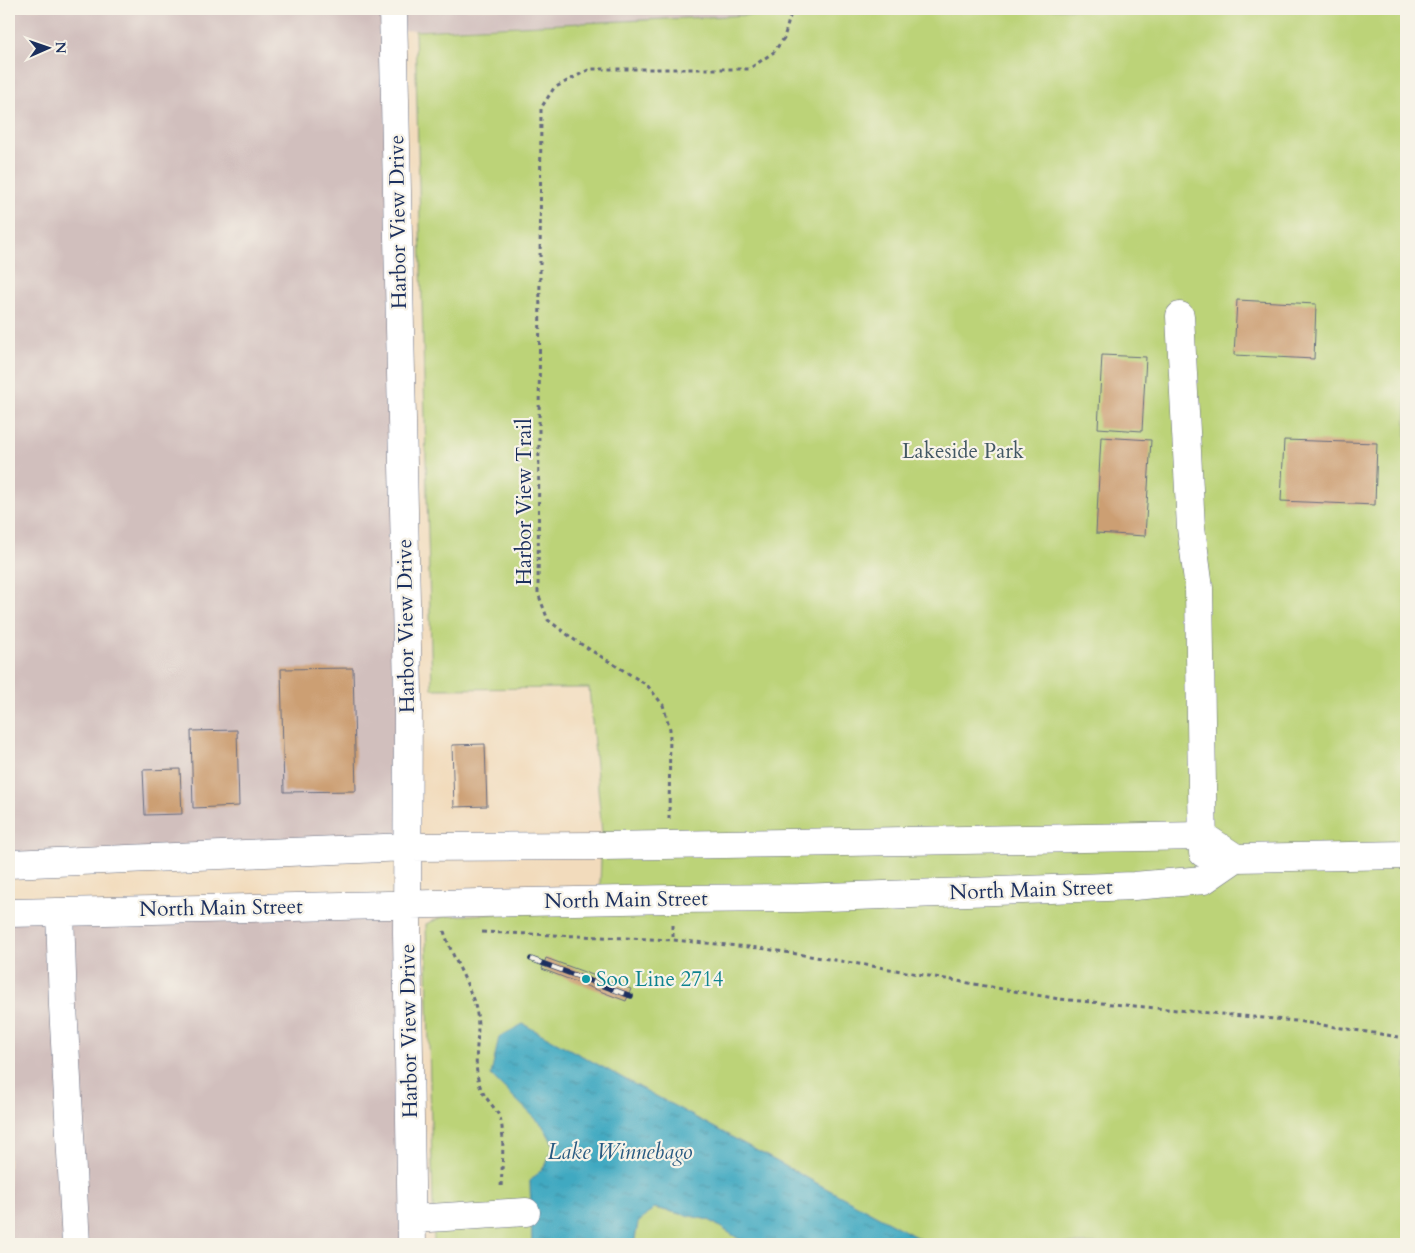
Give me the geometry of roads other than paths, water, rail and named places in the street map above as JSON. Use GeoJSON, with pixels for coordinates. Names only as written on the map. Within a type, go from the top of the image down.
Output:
{"type":"FeatureCollection","features":[{"type":"Feature","properties":{"kind":"street","name":"Harbor View Drive"},"geometry":{"type":"LineString","coordinates":[[393,9],[408,692],[407,904],[412,1232]]}},
{"type":"Feature","properties":{"kind":"street"},"geometry":{"type":"LineString","coordinates":[[1180,316],[1190,528],[1199,588],[1204,880]]}},
{"type":"Feature","properties":{"kind":"street"},"geometry":{"type":"LineString","coordinates":[[9,864],[407,847],[669,845],[1203,836],[1236,858],[1406,854]]}},
{"type":"Feature","properties":{"kind":"street","name":"North Main Street"},"geometry":{"type":"LineString","coordinates":[[9,913],[799,898],[1134,886],[1204,880],[1236,858]]}},
{"type":"Feature","properties":{"kind":"street"},"geometry":{"type":"LineString","coordinates":[[60,912],[63,1006],[76,1244]]}},
{"type":"Feature","properties":{"kind":"street"},"geometry":{"type":"LineString","coordinates":[[412,1232],[499,1214],[526,1212]]}},
{"type":"Feature","properties":{"kind":"water","name":"Lake Winnebago"},"geometry":{"type":"Polygon","coordinates":[[[523,1024],[929,1244],[747,1244],[709,1220],[654,1208],[638,1223],[634,1244],[532,1244],[530,1181],[546,1165],[554,1145],[543,1126],[491,1075],[499,1037],[523,1024]]]}},
{"type":"Feature","properties":{"kind":"railway"},"geometry":{"type":"LineString","coordinates":[[531,959],[631,996]]}},
{"type":"Feature","properties":{"kind":"place","name":"Soo Line 2714"},"geometry":{"type":"Point","coordinates":[586,979]}},
{"type":"Feature","properties":{"kind":"park label","name":"Lakeside Park"},"geometry":{"type":"Point","coordinates":[963,451]}}]}
